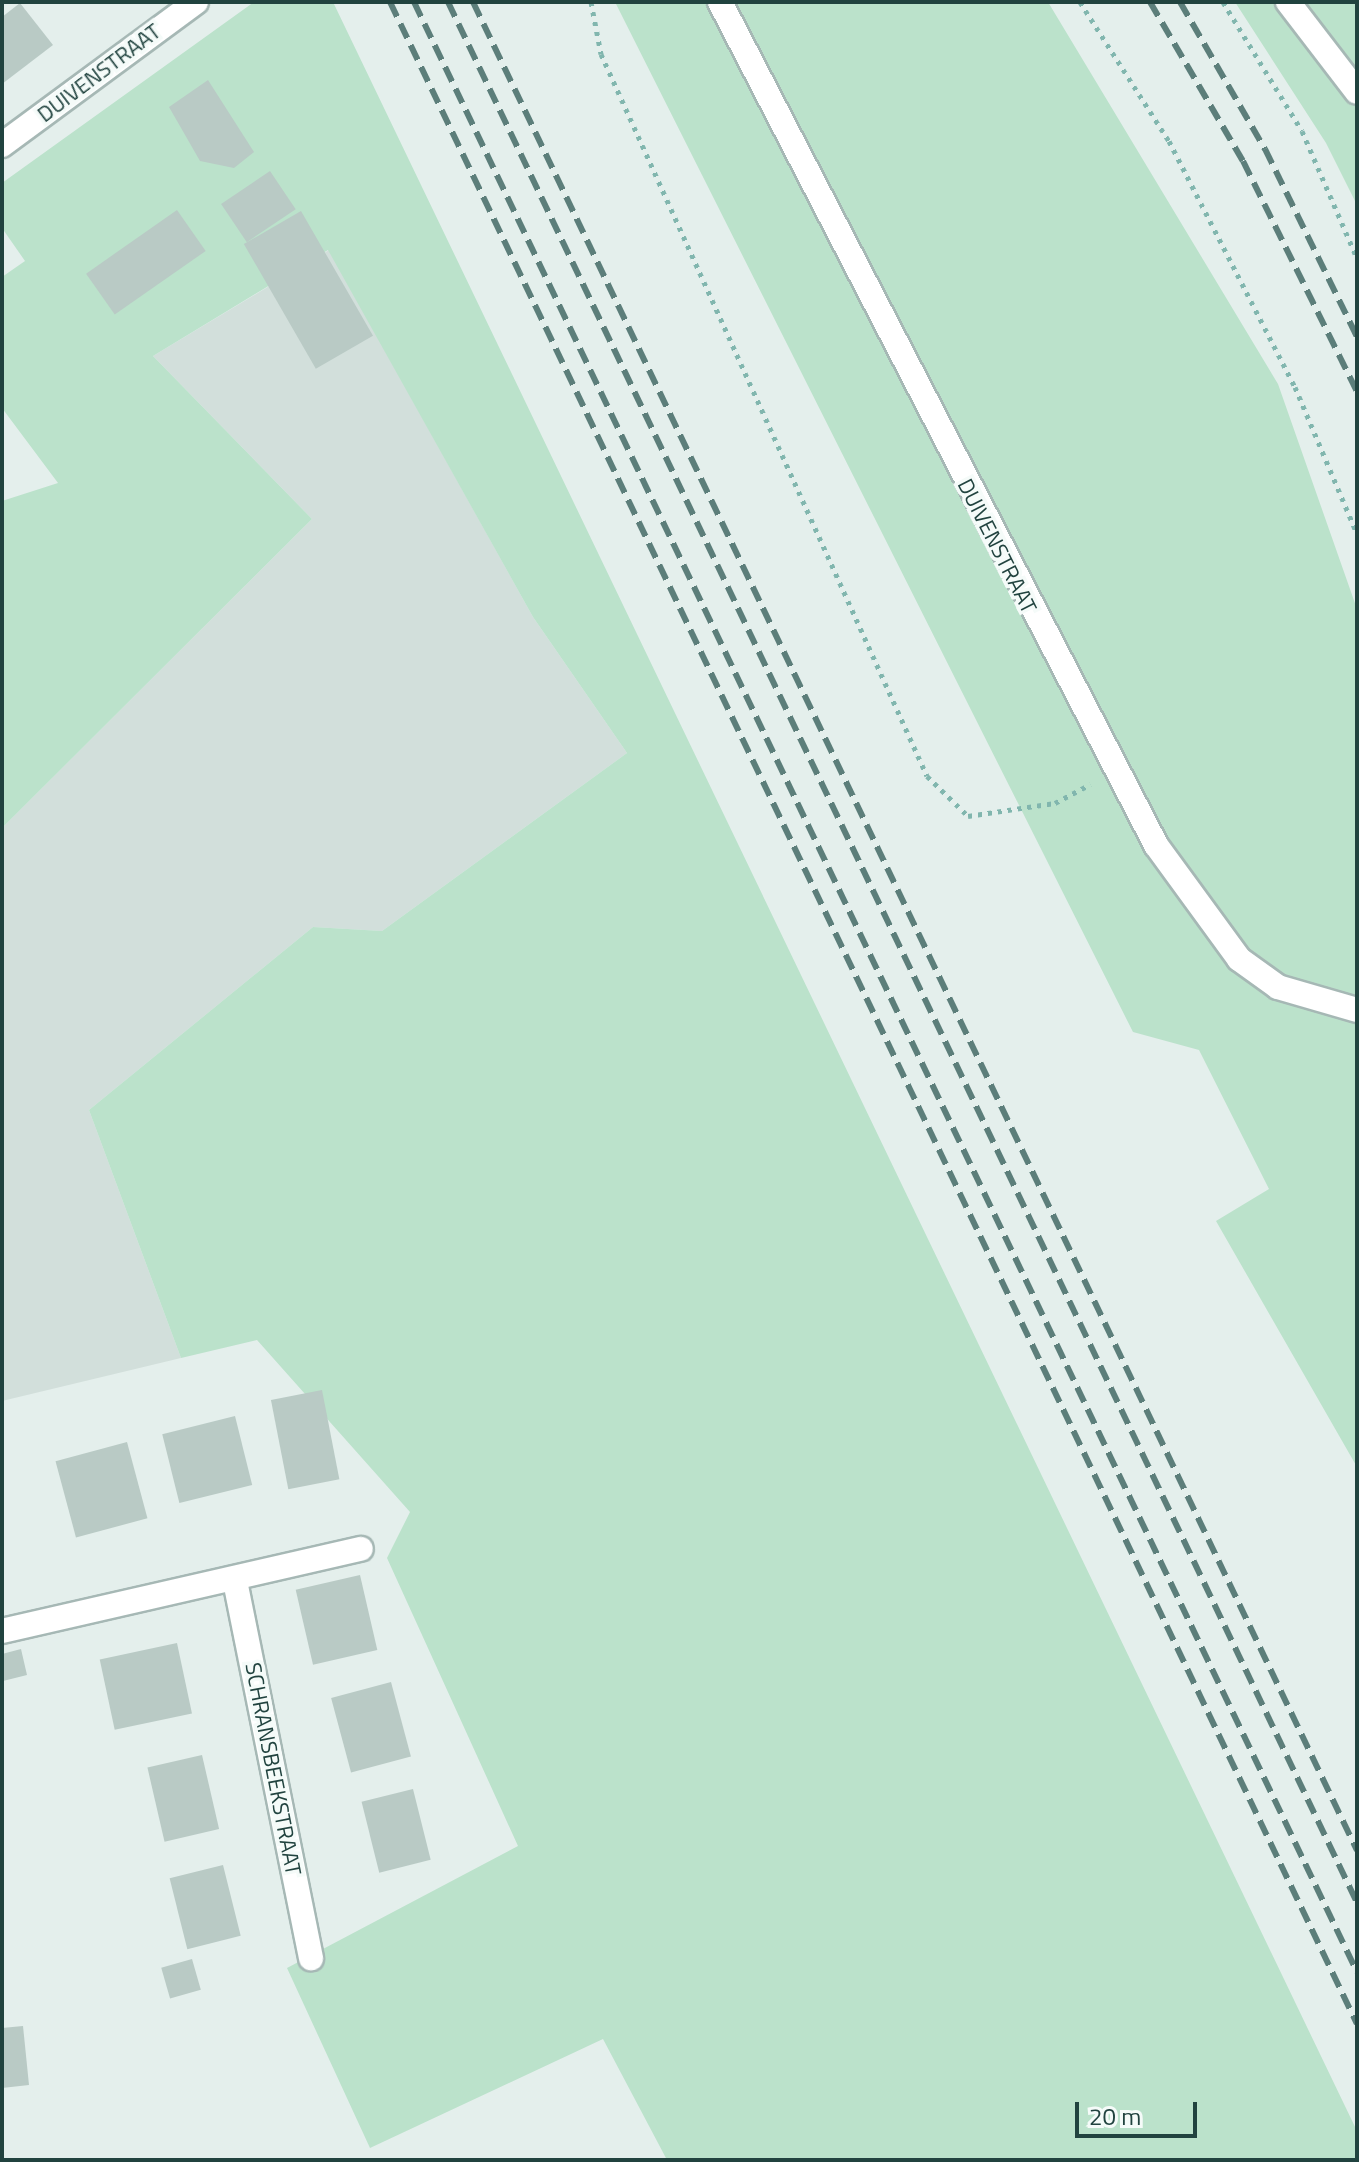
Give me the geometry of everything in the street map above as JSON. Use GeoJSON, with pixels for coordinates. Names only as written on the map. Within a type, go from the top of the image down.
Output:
{"type":"FeatureCollection","features":[{"type":"Feature","properties":{"kind":"street","name":"DUIVENSTRAAT"},"geometry":{"type":"LineString","coordinates":[[2,145],[196,2]]}},
{"type":"Feature","properties":{"kind":"street","name":"DUIVENSTRAAT"},"geometry":{"type":"LineString","coordinates":[[720,2],[1113,772],[1195,905],[1239,959],[1305,999],[1357,1010]]}},
{"type":"Feature","properties":{"kind":"street"},"geometry":{"type":"LineString","coordinates":[[1288,2],[1357,92]]}},
{"type":"Feature","properties":{"kind":"street"},"geometry":{"type":"LineString","coordinates":[[2,1631],[235,1581],[361,1549]]}},
{"type":"Feature","properties":{"kind":"street","name":"SCHRANSBEEKSTRAAT"},"geometry":{"type":"LineString","coordinates":[[235,1581],[311,1958]]}},
{"type":"Feature","properties":{"kind":"path"},"geometry":{"type":"LineString","coordinates":[[591,2],[601,54],[927,776],[968,816],[1055,803],[1113,772]]}},
{"type":"Feature","properties":{"kind":"path"},"geometry":{"type":"LineString","coordinates":[[1080,2],[1169,141],[1295,387],[1357,534]]}},
{"type":"Feature","properties":{"kind":"path"},"geometry":{"type":"LineString","coordinates":[[1223,2],[1302,131],[1357,258]]}},
{"type":"Feature","properties":{"kind":"shaded area"},"geometry":{"type":"Polygon","coordinates":[[[329,250],[533,617],[627,753],[382,931],[313,927],[89,1110],[181,1358],[2,1401],[2,828],[312,519],[153,356],[329,250]]]}},
{"type":"Feature","properties":{"kind":"green space"},"geometry":{"type":"Polygon","coordinates":[[[254,2],[333,2],[1357,2131],[1357,2160],[667,2160],[603,2039],[370,2148],[287,1968],[518,1846],[387,1558],[410,1512],[257,1340],[181,1358],[89,1110],[313,927],[382,931],[627,753],[533,617],[328,250],[153,356],[312,519],[2,828],[2,501],[58,483],[2,408],[2,277],[25,261],[2,228],[2,183],[254,2]]]}},
{"type":"Feature","properties":{"kind":"green space"},"geometry":{"type":"Polygon","coordinates":[[[615,2],[1048,2],[1278,384],[1357,609],[1357,1467],[1216,1221],[1269,1189],[1199,1050],[1133,1032],[615,2]]]}},
{"type":"Feature","properties":{"kind":"green space"},"geometry":{"type":"Polygon","coordinates":[[[1235,2],[1357,2],[1357,205],[1326,143],[1235,2]]]}},
{"type":"Feature","properties":{"kind":"building"},"geometry":{"type":"Polygon","coordinates":[[[20,3],[53,45],[2,84],[2,17],[20,3]]]}},
{"type":"Feature","properties":{"kind":"building"},"geometry":{"type":"Polygon","coordinates":[[[208,80],[254,152],[234,168],[200,161],[169,107],[208,80]]]}},
{"type":"Feature","properties":{"kind":"building"},"geometry":{"type":"Polygon","coordinates":[[[270,171],[296,209],[247,242],[221,204],[270,171]]]}},
{"type":"Feature","properties":{"kind":"building"},"geometry":{"type":"Polygon","coordinates":[[[177,210],[206,251],[115,315],[86,274],[177,210]]]}},
{"type":"Feature","properties":{"kind":"building"},"geometry":{"type":"Polygon","coordinates":[[[301,211],[373,336],[316,369],[244,244],[301,211]]]}},
{"type":"Feature","properties":{"kind":"building"},"geometry":{"type":"Polygon","coordinates":[[[322,1390],[339,1479],[288,1489],[271,1400],[322,1390]]]}},
{"type":"Feature","properties":{"kind":"building"},"geometry":{"type":"Polygon","coordinates":[[[235,1416],[252,1485],[179,1503],[162,1434],[235,1416]]]}},
{"type":"Feature","properties":{"kind":"building"},"geometry":{"type":"Polygon","coordinates":[[[127,1442],[147,1518],[76,1537],[56,1461],[127,1442]]]}},
{"type":"Feature","properties":{"kind":"building"},"geometry":{"type":"Polygon","coordinates":[[[360,1575],[377,1650],[313,1665],[296,1590],[360,1575]]]}},
{"type":"Feature","properties":{"kind":"building"},"geometry":{"type":"Polygon","coordinates":[[[177,1643],[192,1713],[115,1730],[100,1659],[177,1643]]]}},
{"type":"Feature","properties":{"kind":"building"},"geometry":{"type":"Polygon","coordinates":[[[21,1649],[27,1675],[3,1681],[2,1654],[21,1649]]]}},
{"type":"Feature","properties":{"kind":"building"},"geometry":{"type":"Polygon","coordinates":[[[391,1682],[411,1756],[351,1772],[331,1698],[391,1682]]]}},
{"type":"Feature","properties":{"kind":"building"},"geometry":{"type":"Polygon","coordinates":[[[202,1755],[219,1829],[165,1842],[147,1768],[202,1755]]]}},
{"type":"Feature","properties":{"kind":"building"},"geometry":{"type":"Polygon","coordinates":[[[413,1789],[431,1860],[379,1873],[362,1802],[413,1789]]]}},
{"type":"Feature","properties":{"kind":"building"},"geometry":{"type":"Polygon","coordinates":[[[223,1865],[241,1936],[187,1949],[170,1878],[223,1865]]]}},
{"type":"Feature","properties":{"kind":"building"},"geometry":{"type":"Polygon","coordinates":[[[192,1959],[201,1990],[170,1999],[161,1968],[192,1959]]]}},
{"type":"Feature","properties":{"kind":"building"},"geometry":{"type":"Polygon","coordinates":[[[23,2026],[29,2085],[2,2088],[2,2028],[23,2026]]]}},
{"type":"Feature","properties":{"kind":"railway"},"geometry":{"type":"LineString","coordinates":[[390,2],[1357,2024]]}},
{"type":"Feature","properties":{"kind":"railway"},"geometry":{"type":"LineString","coordinates":[[414,2],[1357,1972]]}},
{"type":"Feature","properties":{"kind":"railway"},"geometry":{"type":"LineString","coordinates":[[448,2],[1357,1903]]}},
{"type":"Feature","properties":{"kind":"railway"},"geometry":{"type":"LineString","coordinates":[[473,2],[1357,1850]]}},
{"type":"Feature","properties":{"kind":"railway"},"geometry":{"type":"LineString","coordinates":[[1150,2],[1243,161],[1357,392]]}},
{"type":"Feature","properties":{"kind":"railway"},"geometry":{"type":"LineString","coordinates":[[1180,2],[1265,149],[1357,337]]}}]}
